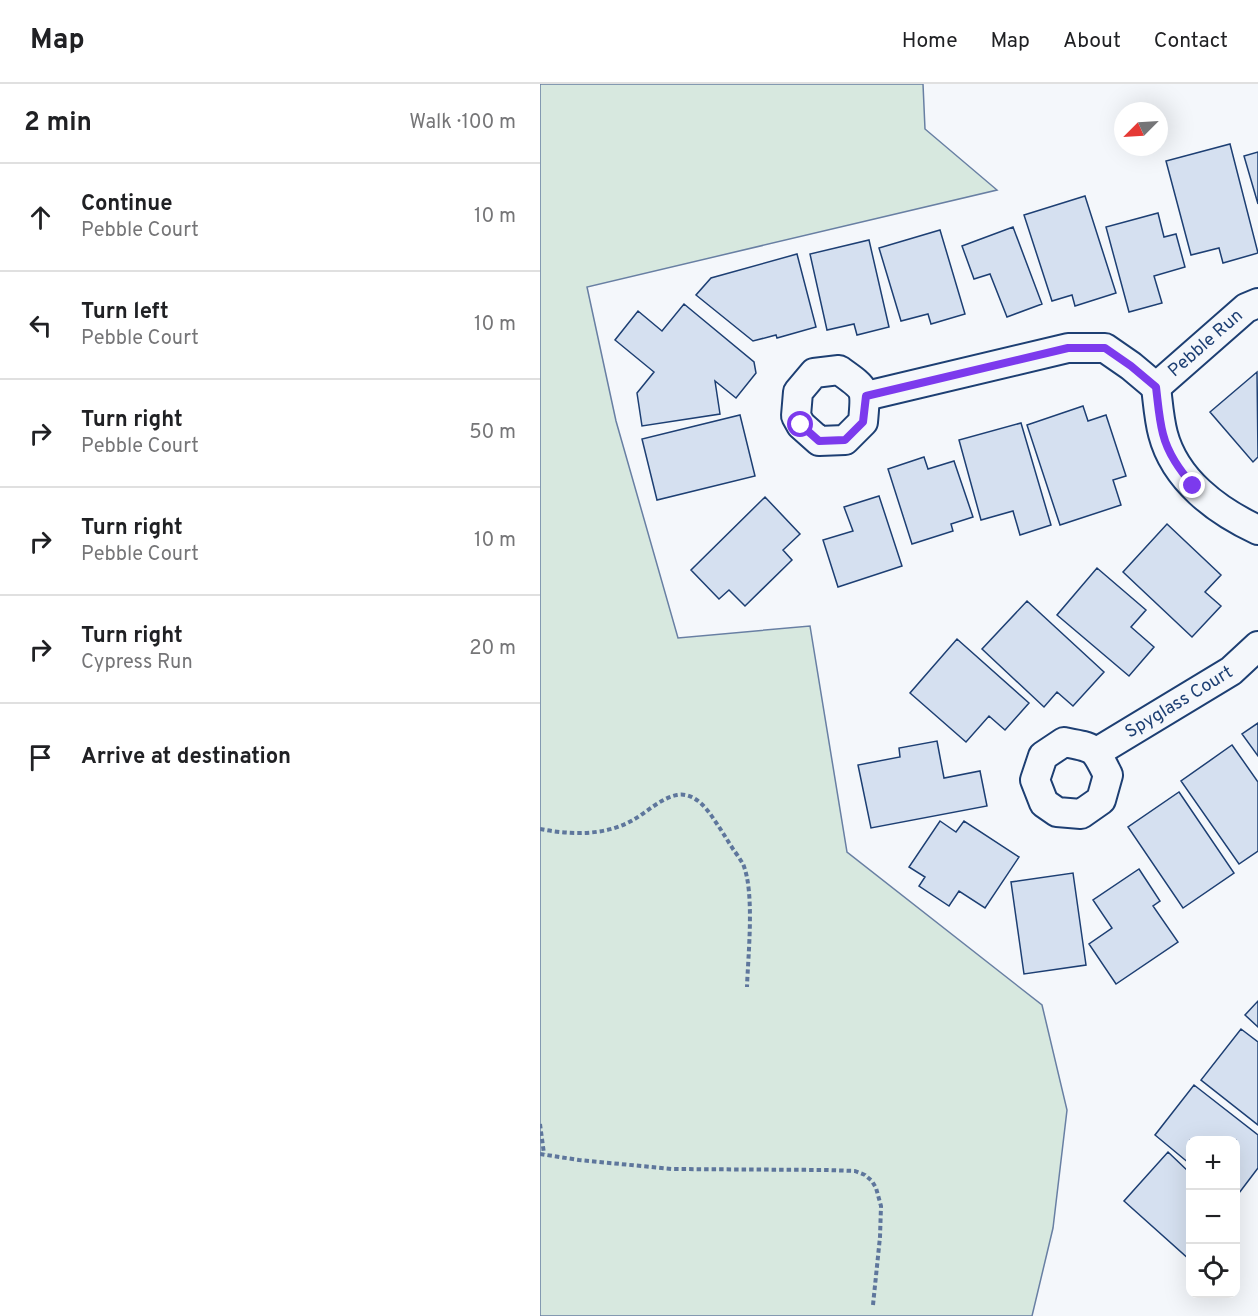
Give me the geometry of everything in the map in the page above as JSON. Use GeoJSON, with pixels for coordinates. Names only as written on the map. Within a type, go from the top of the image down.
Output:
{"type":"FeatureCollection","features":[{"type":"Feature","properties":{"kind":"street","name":"Pebble Run"},"geometry":{"type":"LineString","coordinates":[[1156,387],[1246,308],[1258,303]]}},
{"type":"Feature","properties":{"kind":"street"},"geometry":{"type":"LineString","coordinates":[[866,396],[1068,348],[1105,348],[1156,387],[1163,433],[1179,470],[1210,502],[1230,516],[1258,530]]}},
{"type":"Feature","properties":{"kind":"street","name":"Spyglass Court"},"geometry":{"type":"LineString","coordinates":[[1097,752],[1231,671],[1258,646]]}},
{"type":"Feature","properties":{"kind":"path"},"geometry":{"type":"LineString","coordinates":[[540,830],[590,833],[615,828],[677,795],[690,796],[706,807],[743,864],[748,883],[747,987]]}},
{"type":"Feature","properties":{"kind":"path"},"geometry":{"type":"LineString","coordinates":[[540,1124],[542,1154],[579,1160],[672,1169],[828,1170],[855,1171],[865,1175],[876,1188],[881,1206],[873,1305]]}},
{"type":"Feature","properties":{"kind":"shaded area"},"geometry":{"type":"Polygon","coordinates":[[[540,84],[923,84],[925,129],[997,190],[587,287],[616,421],[678,638],[810,626],[847,852],[1042,1005],[1067,1110],[1053,1228],[1032,1316],[540,1316],[540,84]]]}},
{"type":"Feature","properties":{"kind":"building"},"geometry":{"type":"Polygon","coordinates":[[[1230,144],[1258,253],[1223,263],[1219,248],[1191,255],[1166,161],[1230,144]]]}},
{"type":"Feature","properties":{"kind":"building"},"geometry":{"type":"Polygon","coordinates":[[[1258,152],[1258,204],[1244,156],[1258,152]]]}},
{"type":"Feature","properties":{"kind":"building"},"geometry":{"type":"Polygon","coordinates":[[[1085,196],[1116,293],[1075,306],[1072,295],[1052,301],[1024,215],[1085,196]]]}},
{"type":"Feature","properties":{"kind":"building"},"geometry":{"type":"Polygon","coordinates":[[[1158,213],[1164,237],[1176,234],[1185,267],[1154,276],[1162,303],[1129,312],[1106,227],[1158,213]]]}},
{"type":"Feature","properties":{"kind":"building"},"geometry":{"type":"Polygon","coordinates":[[[1013,227],[1042,304],[1007,317],[990,274],[974,279],[962,246],[1013,227]]]}},
{"type":"Feature","properties":{"kind":"building"},"geometry":{"type":"Polygon","coordinates":[[[940,230],[965,314],[931,324],[928,314],[901,321],[879,248],[940,230]]]}},
{"type":"Feature","properties":{"kind":"building"},"geometry":{"type":"Polygon","coordinates":[[[869,240],[889,327],[857,335],[854,324],[827,330],[810,254],[869,240]]]}},
{"type":"Feature","properties":{"kind":"building"},"geometry":{"type":"Polygon","coordinates":[[[797,254],[816,327],[777,338],[776,335],[753,341],[696,295],[711,278],[797,254]]]}},
{"type":"Feature","properties":{"kind":"building"},"geometry":{"type":"Polygon","coordinates":[[[684,304],[754,362],[756,373],[736,398],[715,381],[720,414],[642,426],[637,393],[654,372],[615,340],[638,311],[662,331],[684,304]]]}},
{"type":"Feature","properties":{"kind":"building"},"geometry":{"type":"Polygon","coordinates":[[[1257,372],[1258,457],[1253,462],[1210,412],[1257,372]]]}},
{"type":"Feature","properties":{"kind":"building"},"geometry":{"type":"Polygon","coordinates":[[[1083,406],[1088,421],[1106,415],[1126,476],[1113,480],[1121,505],[1060,525],[1027,425],[1083,406]]]}},
{"type":"Feature","properties":{"kind":"building"},"geometry":{"type":"Polygon","coordinates":[[[740,415],[755,476],[657,500],[642,439],[740,415]]]}},
{"type":"Feature","properties":{"kind":"building"},"geometry":{"type":"Polygon","coordinates":[[[1021,423],[1051,525],[1020,535],[1013,511],[981,520],[959,440],[1021,423]]]}},
{"type":"Feature","properties":{"kind":"building"},"geometry":{"type":"Polygon","coordinates":[[[924,457],[928,469],[954,461],[973,517],[951,524],[953,531],[912,544],[888,469],[924,457]]]}},
{"type":"Feature","properties":{"kind":"building"},"geometry":{"type":"Polygon","coordinates":[[[879,496],[902,566],[838,587],[823,540],[853,531],[844,507],[879,496]]]}},
{"type":"Feature","properties":{"kind":"building"},"geometry":{"type":"Polygon","coordinates":[[[765,497],[800,534],[783,550],[792,560],[745,606],[729,590],[719,599],[691,570],[765,497]]]}},
{"type":"Feature","properties":{"kind":"building"},"geometry":{"type":"Polygon","coordinates":[[[1167,524],[1221,575],[1205,592],[1221,606],[1192,637],[1123,572],[1167,524]]]}},
{"type":"Feature","properties":{"kind":"building"},"geometry":{"type":"Polygon","coordinates":[[[1097,568],[1146,610],[1131,627],[1154,647],[1129,676],[1057,615],[1097,568]]]}},
{"type":"Feature","properties":{"kind":"building"},"geometry":{"type":"Polygon","coordinates":[[[1027,601],[1104,672],[1073,706],[1057,692],[1044,707],[982,649],[1027,601]]]}},
{"type":"Feature","properties":{"kind":"building"},"geometry":{"type":"Polygon","coordinates":[[[957,639],[1029,703],[1005,730],[989,716],[966,742],[910,693],[957,639]]]}},
{"type":"Feature","properties":{"kind":"building"},"geometry":{"type":"Polygon","coordinates":[[[1258,723],[1258,756],[1242,734],[1258,723]]]}},
{"type":"Feature","properties":{"kind":"building"},"geometry":{"type":"Polygon","coordinates":[[[937,741],[944,778],[980,771],[987,806],[871,828],[858,765],[900,757],[899,748],[937,741]]]}},
{"type":"Feature","properties":{"kind":"building"},"geometry":{"type":"Polygon","coordinates":[[[1232,745],[1258,782],[1258,851],[1239,864],[1181,781],[1232,745]]]}},
{"type":"Feature","properties":{"kind":"building"},"geometry":{"type":"Polygon","coordinates":[[[1179,792],[1234,873],[1183,908],[1128,827],[1179,792]]]}},
{"type":"Feature","properties":{"kind":"building"},"geometry":{"type":"Polygon","coordinates":[[[940,821],[956,832],[964,821],[1019,857],[985,908],[959,891],[949,906],[919,886],[925,877],[909,867],[940,821]]]}},
{"type":"Feature","properties":{"kind":"building"},"geometry":{"type":"Polygon","coordinates":[[[1139,869],[1160,901],[1153,906],[1178,942],[1116,984],[1089,944],[1112,928],[1093,900],[1139,869]]]}},
{"type":"Feature","properties":{"kind":"building"},"geometry":{"type":"Polygon","coordinates":[[[1073,873],[1086,965],[1024,974],[1011,882],[1073,873]]]}},
{"type":"Feature","properties":{"kind":"building"},"geometry":{"type":"Polygon","coordinates":[[[1258,1001],[1258,1027],[1245,1015],[1258,1001]]]}},
{"type":"Feature","properties":{"kind":"building"},"geometry":{"type":"Polygon","coordinates":[[[1241,1029],[1258,1042],[1258,1125],[1201,1080],[1241,1029]]]}},
{"type":"Feature","properties":{"kind":"building"},"geometry":{"type":"Polygon","coordinates":[[[1194,1085],[1258,1135],[1258,1168],[1240,1192],[1240,1136],[1186,1136],[1186,1161],[1155,1135],[1194,1085]]]}},
{"type":"Feature","properties":{"kind":"building"},"geometry":{"type":"Polygon","coordinates":[[[1168,1152],[1186,1169],[1186,1256],[1124,1201],[1168,1152]]]}},
{"type":"Feature","properties":{"kind":"route"},"geometry":{"type":"LineString","coordinates":[[801,425],[819,441],[845,440],[863,422],[866,396],[1068,348],[1105,348],[1156,387],[1163,433],[1170,453],[1179,470],[1193,486]]}}]}
